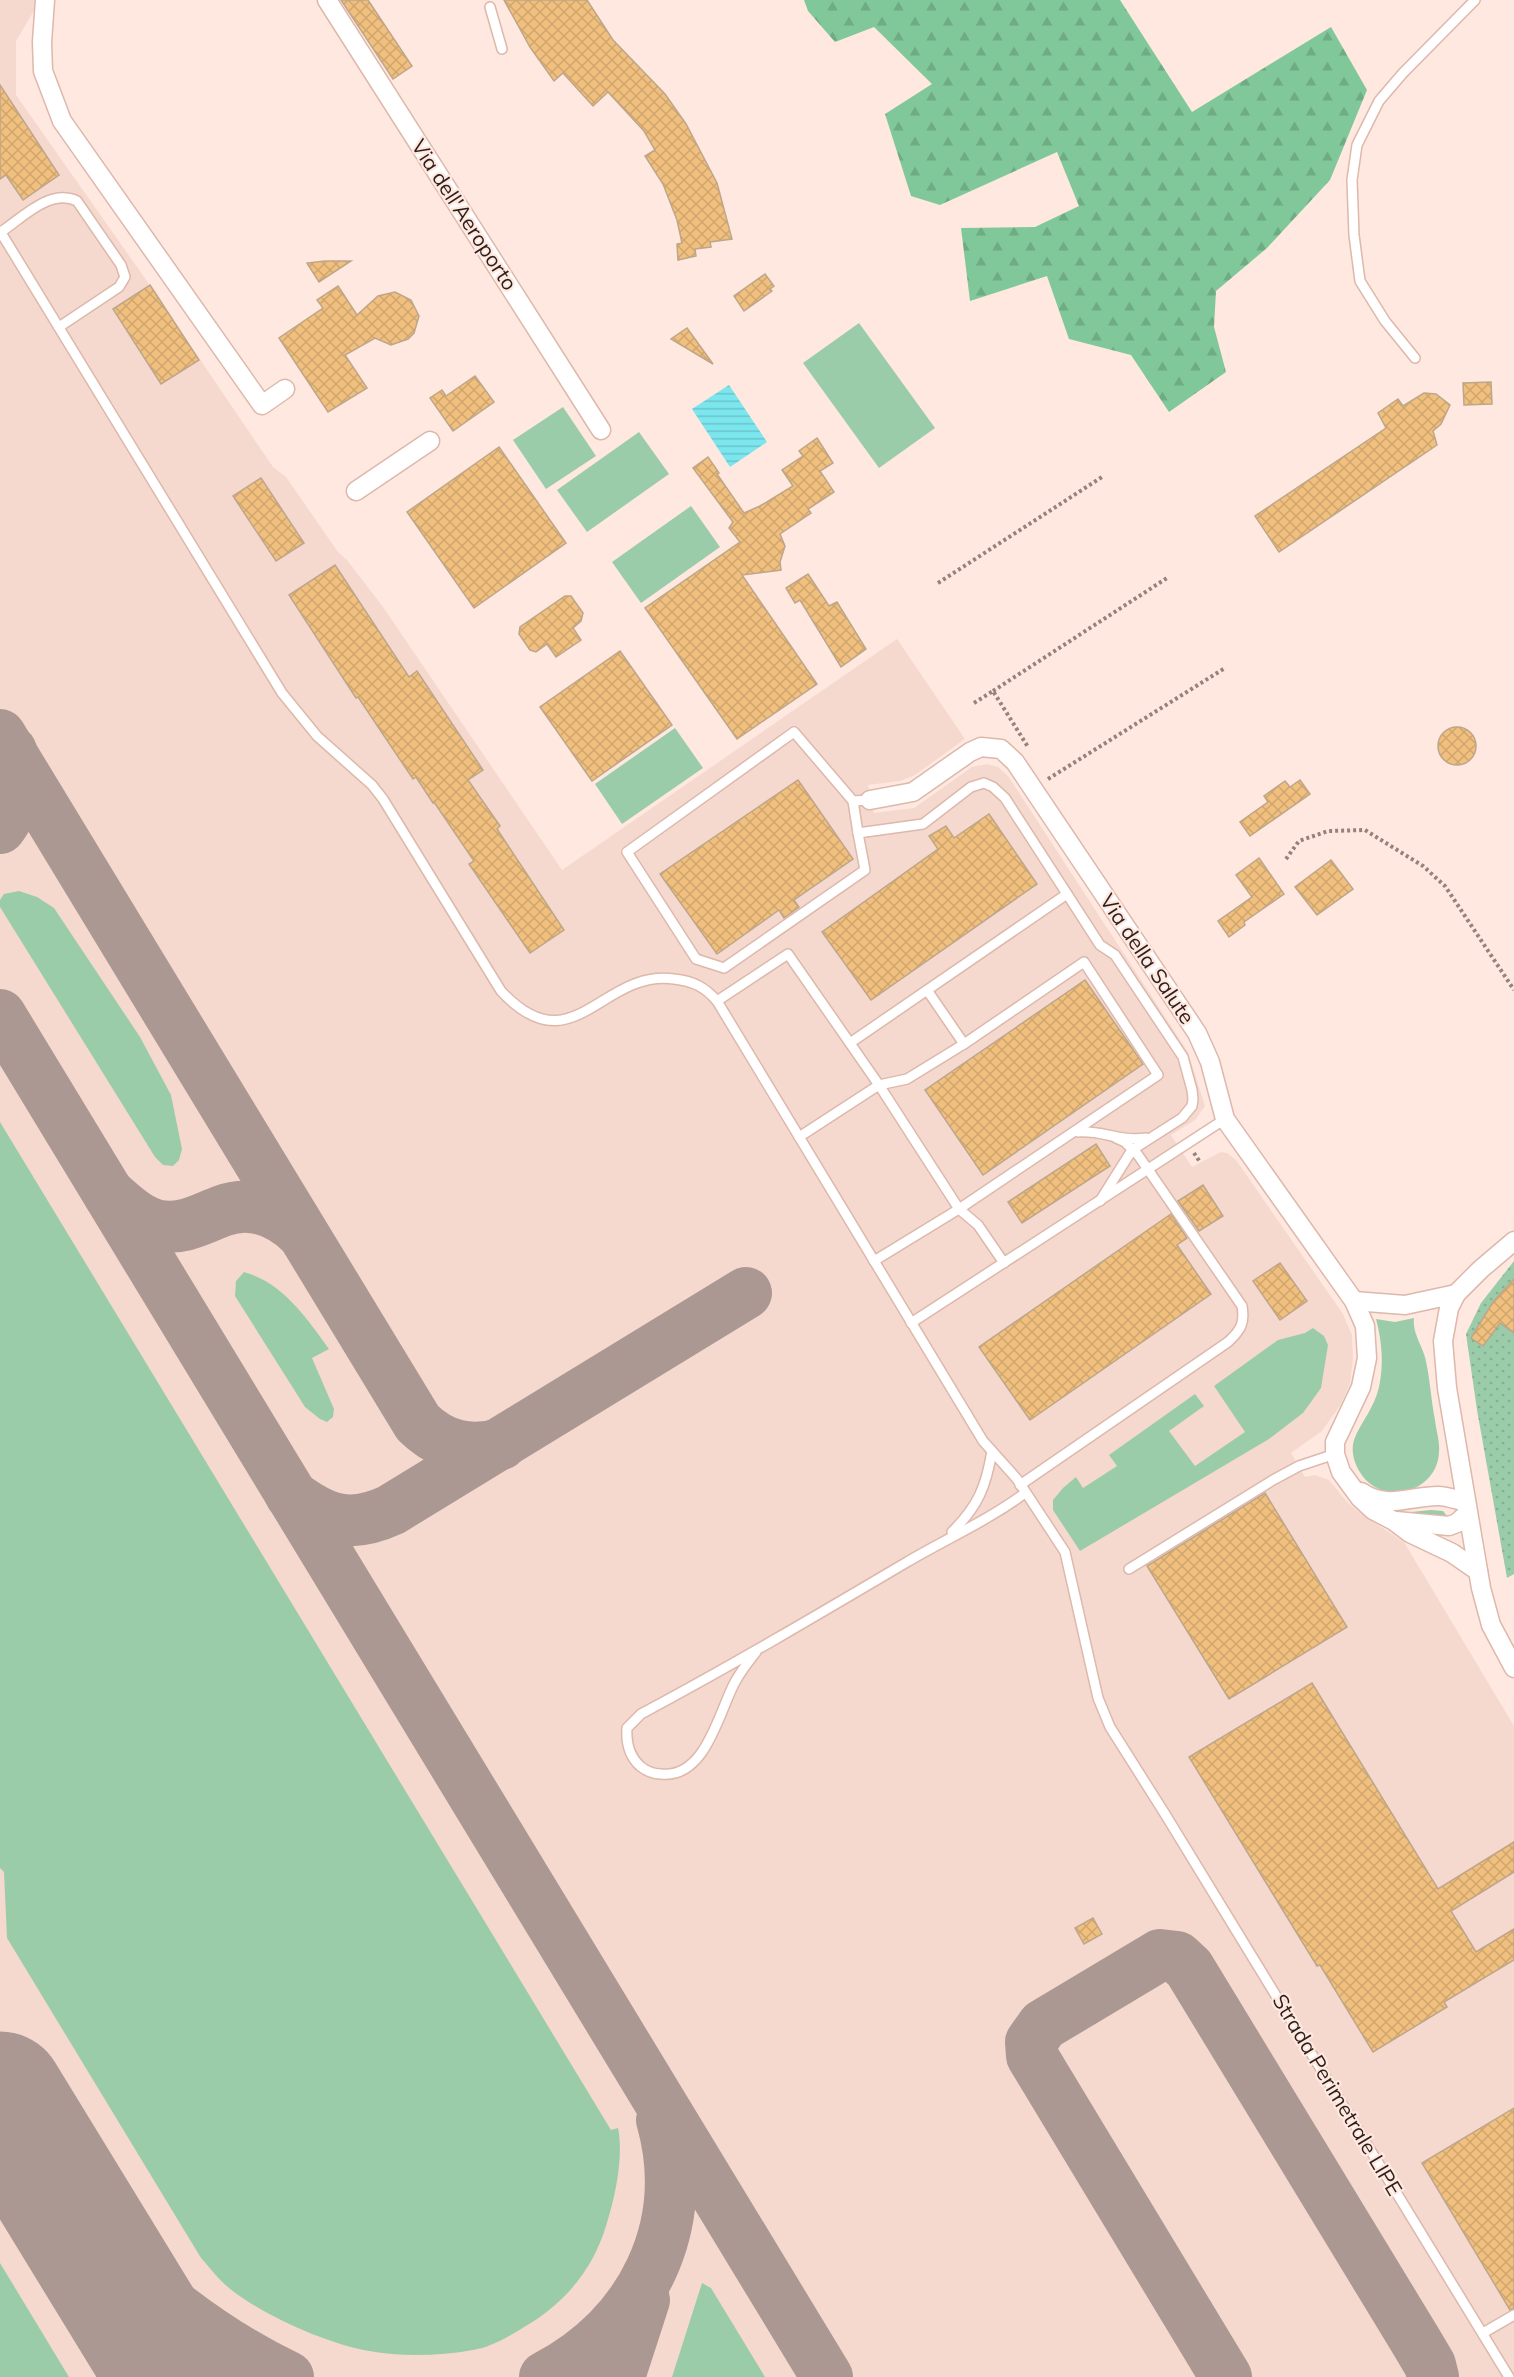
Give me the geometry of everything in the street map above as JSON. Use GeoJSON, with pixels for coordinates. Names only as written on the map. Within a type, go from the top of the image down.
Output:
{"type":"FeatureCollection","features":[{"type":"Feature","properties":{"kind":"street"},"geometry":{"type":"LineString","coordinates":[[45,0],[42,42],[43,71],[62,122],[262,405],[285,389]]}},
{"type":"Feature","properties":{"kind":"street","name":"Via dell'Aeroporto"},"geometry":{"type":"LineString","coordinates":[[327,0],[602,430]]}},
{"type":"Feature","properties":{"kind":"street"},"geometry":{"type":"LineString","coordinates":[[356,491],[430,441]]}},
{"type":"Feature","properties":{"kind":"street","name":"Via della Salute"},"geometry":{"type":"LineString","coordinates":[[861,800],[913,792],[970,752],[981,747],[1001,749],[1016,762],[1197,1033],[1210,1062],[1225,1119],[1354,1301],[1365,1326],[1368,1358],[1361,1388],[1335,1442],[1335,1454]]}},
{"type":"Feature","properties":{"kind":"street"},"geometry":{"type":"LineString","coordinates":[[1514,1241],[1456,1294],[1444,1326],[1443,1349],[1447,1388],[1483,1597],[1491,1625],[1514,1668]]}},
{"type":"Feature","properties":{"kind":"street"},"geometry":{"type":"LineString","coordinates":[[1354,1301],[1405,1305],[1456,1294]]}},
{"type":"Feature","properties":{"kind":"street"},"geometry":{"type":"LineString","coordinates":[[1335,1454],[1341,1472],[1360,1498],[1373,1510],[1410,1533],[1452,1553],[1478,1571]]}},
{"type":"Feature","properties":{"kind":"street"},"geometry":{"type":"LineString","coordinates":[[1348,1482],[1376,1501],[1398,1503],[1439,1496],[1467,1508]]}},
{"type":"Feature","properties":{"kind":"street"},"geometry":{"type":"LineString","coordinates":[[1394,1521],[1449,1526],[1457,1523],[1467,1508]]}},
{"type":"Feature","properties":{"kind":"lane"},"geometry":{"type":"LineString","coordinates":[[1415,358],[1385,321],[1360,281],[1354,236],[1352,180],[1357,145],[1379,101],[1402,73],[1475,0]]}},
{"type":"Feature","properties":{"kind":"lane"},"geometry":{"type":"LineString","coordinates":[[490,7],[502,49]]}},
{"type":"Feature","properties":{"kind":"lane"},"geometry":{"type":"LineString","coordinates":[[59,327],[119,287],[125,277],[122,265],[77,201],[69,197],[58,196],[0,232],[282,693],[317,736],[372,785],[383,799],[501,991],[513,1004],[532,1016],[556,1022],[567,1020],[637,982],[655,977],[688,981],[707,990],[717,1002],[789,954],[879,1085],[959,1209],[978,1225],[1004,1263]]}},
{"type":"Feature","properties":{"kind":"lane"},"geometry":{"type":"LineString","coordinates":[[794,732],[861,800],[858,833],[865,870],[724,968],[696,959],[627,852],[794,732]]}},
{"type":"Feature","properties":{"kind":"lane"},"geometry":{"type":"LineString","coordinates":[[858,833],[923,824],[971,787],[984,783],[993,787],[1005,798],[1100,945],[1115,955],[1183,1057],[1192,1090],[1192,1106],[1182,1118],[1132,1150],[1100,1201]]}},
{"type":"Feature","properties":{"kind":"lane"},"geometry":{"type":"LineString","coordinates":[[850,1043],[1067,894]]}},
{"type":"Feature","properties":{"kind":"lane"},"geometry":{"type":"LineString","coordinates":[[799,1137],[879,1085],[907,1079],[964,1044],[1084,962],[1158,1075],[959,1209],[874,1261]]}},
{"type":"Feature","properties":{"kind":"lane"},"geometry":{"type":"LineString","coordinates":[[927,990],[964,1044]]}},
{"type":"Feature","properties":{"kind":"lane","name":"Strada Perimetrale LIPE"},"geometry":{"type":"LineString","coordinates":[[717,1002],[983,1441],[1023,1489],[1065,1552],[1098,1698],[1110,1727],[1509,2377]]}},
{"type":"Feature","properties":{"kind":"lane"},"geometry":{"type":"LineString","coordinates":[[911,1323],[1225,1119]]}},
{"type":"Feature","properties":{"kind":"lane"},"geometry":{"type":"LineString","coordinates":[[756,1652],[734,1684],[721,1719],[704,1749],[691,1763],[677,1773],[664,1775],[651,1773],[640,1766],[626,1742],[627,1728],[641,1714],[756,1652],[936,1545],[1003,1510],[1023,1489],[1228,1342],[1239,1331],[1245,1320],[1242,1306],[1132,1150],[1125,1142],[1116,1138],[1091,1131],[1075,1132]]}},
{"type":"Feature","properties":{"kind":"lane"},"geometry":{"type":"LineString","coordinates":[[1116,1138],[1134,1140],[1151,1138]]}},
{"type":"Feature","properties":{"kind":"lane"},"geometry":{"type":"LineString","coordinates":[[936,1545],[952,1533],[969,1515],[982,1492],[992,1451]]}},
{"type":"Feature","properties":{"kind":"lane"},"geometry":{"type":"LineString","coordinates":[[1129,1569],[1299,1466],[1335,1454]]}},
{"type":"Feature","properties":{"kind":"lane"},"geometry":{"type":"LineString","coordinates":[[1483,2333],[1514,2314]]}},
{"type":"Feature","properties":{"kind":"path"},"geometry":{"type":"LineString","coordinates":[[938,584],[1102,477]]}},
{"type":"Feature","properties":{"kind":"path"},"geometry":{"type":"LineString","coordinates":[[974,703],[1167,578]]}},
{"type":"Feature","properties":{"kind":"path"},"geometry":{"type":"LineString","coordinates":[[1042,769],[1048,779],[1225,668]]}},
{"type":"Feature","properties":{"kind":"path"},"geometry":{"type":"LineString","coordinates":[[993,691],[1029,750]]}},
{"type":"Feature","properties":{"kind":"path"},"geometry":{"type":"LineString","coordinates":[[1286,859],[1299,842],[1318,834],[1328,831],[1365,831],[1423,866],[1444,886],[1514,990]]}},
{"type":"Feature","properties":{"kind":"shaded area"},"geometry":{"type":"Polygon","coordinates":[[[0,0],[36,0],[35,9],[16,41],[16,95],[149,284],[273,467],[286,477],[338,552],[347,560],[383,607],[562,870],[897,639],[965,739],[915,775],[900,781],[868,785],[874,813],[914,808],[972,767],[987,764],[998,767],[1008,776],[1188,1052],[1205,1106],[1195,1120],[1171,1135],[1192,1167],[1221,1152],[1227,1153],[1236,1160],[1343,1314],[1352,1335],[1353,1359],[1350,1383],[1341,1404],[1322,1431],[1291,1453],[1305,1477],[1315,1475],[1329,1480],[1348,1503],[1361,1514],[1404,1542],[1514,1726],[1514,2377],[0,2377],[0,0]]]}},
{"type":"Feature","properties":{"kind":"green space"},"geometry":{"type":"Polygon","coordinates":[[[804,0],[1120,0],[1192,112],[1331,27],[1367,90],[1330,180],[1267,248],[1216,291],[1214,327],[1226,372],[1169,412],[1131,355],[1069,339],[1047,276],[970,301],[961,228],[1035,227],[1079,206],[1057,152],[940,205],[911,196],[885,114],[932,84],[874,27],[835,42],[808,11],[804,0]]]}},
{"type":"Feature","properties":{"kind":"green space"},"geometry":{"type":"Polygon","coordinates":[[[859,323],[935,428],[879,468],[803,363],[859,323]]]}},
{"type":"Feature","properties":{"kind":"green space"},"geometry":{"type":"Polygon","coordinates":[[[563,407],[596,456],[546,489],[513,440],[563,407]]]}},
{"type":"Feature","properties":{"kind":"green space"},"geometry":{"type":"Polygon","coordinates":[[[639,432],[669,474],[587,532],[557,490],[639,432]]]}},
{"type":"Feature","properties":{"kind":"green space"},"geometry":{"type":"Polygon","coordinates":[[[691,506],[720,547],[641,603],[612,562],[691,506]]]}},
{"type":"Feature","properties":{"kind":"green space"},"geometry":{"type":"Polygon","coordinates":[[[675,728],[703,768],[622,824],[595,784],[675,728]]]}},
{"type":"Feature","properties":{"kind":"green space"},"geometry":{"type":"Polygon","coordinates":[[[19,891],[37,897],[54,908],[140,1037],[171,1095],[182,1149],[179,1160],[173,1166],[163,1165],[155,1157],[0,907],[0,900],[4,894],[19,891]]]}},
{"type":"Feature","properties":{"kind":"green space"},"geometry":{"type":"Polygon","coordinates":[[[0,1122],[611,2130],[618,2128],[620,2151],[615,2191],[601,2241],[587,2268],[569,2291],[547,2312],[489,2346],[434,2355],[381,2353],[352,2347],[315,2335],[277,2318],[229,2288],[201,2258],[7,1938],[4,1872],[0,1868],[0,1122]]]}},
{"type":"Feature","properties":{"kind":"green space"},"geometry":{"type":"Polygon","coordinates":[[[1514,1261],[1514,1574],[1507,1578],[1466,1334],[1481,1303],[1514,1261]]]}},
{"type":"Feature","properties":{"kind":"green space"},"geometry":{"type":"Polygon","coordinates":[[[244,1272],[258,1277],[282,1293],[302,1313],[329,1349],[312,1358],[334,1409],[333,1417],[327,1422],[305,1407],[235,1296],[236,1281],[244,1272]]]}},
{"type":"Feature","properties":{"kind":"green space"},"geometry":{"type":"Polygon","coordinates":[[[1414,1318],[1416,1333],[1427,1365],[1439,1452],[1432,1474],[1424,1482],[1415,1488],[1393,1492],[1382,1490],[1367,1481],[1356,1465],[1353,1446],[1379,1387],[1382,1353],[1376,1319],[1395,1322],[1414,1318]]]}},
{"type":"Feature","properties":{"kind":"green space"},"geometry":{"type":"Polygon","coordinates":[[[1313,1328],[1324,1336],[1328,1345],[1321,1388],[1303,1413],[1269,1439],[1080,1551],[1053,1510],[1053,1500],[1063,1488],[1076,1477],[1083,1488],[1117,1466],[1109,1455],[1195,1394],[1204,1406],[1169,1431],[1195,1466],[1245,1432],[1214,1386],[1278,1340],[1305,1333],[1313,1328]]]}},
{"type":"Feature","properties":{"kind":"green space"},"geometry":{"type":"Polygon","coordinates":[[[1443,1511],[1447,1516],[1401,1513],[1443,1511]]]}},
{"type":"Feature","properties":{"kind":"green space"},"geometry":{"type":"Polygon","coordinates":[[[0,2263],[69,2377],[0,2377],[0,2263]]]}},
{"type":"Feature","properties":{"kind":"green space"},"geometry":{"type":"Polygon","coordinates":[[[702,2283],[711,2288],[765,2377],[672,2377],[702,2283]]]}},
{"type":"Feature","properties":{"kind":"water"},"geometry":{"type":"Polygon","coordinates":[[[729,385],[767,442],[730,467],[692,409],[729,385]]]}},
{"type":"Feature","properties":{"kind":"building"},"geometry":{"type":"Polygon","coordinates":[[[341,0],[368,0],[412,66],[393,79],[341,0]]]}},
{"type":"Feature","properties":{"kind":"building"},"geometry":{"type":"Polygon","coordinates":[[[504,0],[587,0],[613,40],[665,94],[686,124],[717,183],[732,239],[710,242],[711,247],[695,249],[696,256],[678,260],[677,244],[682,243],[677,220],[663,184],[645,156],[655,150],[644,131],[608,92],[593,106],[563,73],[554,81],[530,47],[504,0]]]}},
{"type":"Feature","properties":{"kind":"building"},"geometry":{"type":"Polygon","coordinates":[[[0,85],[59,175],[23,200],[6,175],[0,179],[0,85]]]}},
{"type":"Feature","properties":{"kind":"building"},"geometry":{"type":"Polygon","coordinates":[[[351,261],[319,282],[307,263],[351,261]]]}},
{"type":"Feature","properties":{"kind":"building"},"geometry":{"type":"Polygon","coordinates":[[[765,274],[774,286],[770,289],[772,291],[744,311],[734,296],[765,274]]]}},
{"type":"Feature","properties":{"kind":"building"},"geometry":{"type":"Polygon","coordinates":[[[150,285],[199,360],[161,384],[113,309],[150,285]]]}},
{"type":"Feature","properties":{"kind":"building"},"geometry":{"type":"Polygon","coordinates":[[[338,286],[357,315],[378,296],[395,292],[411,300],[419,316],[414,333],[408,339],[391,345],[375,338],[345,355],[367,388],[328,412],[279,338],[323,308],[317,300],[338,286]]]}},
{"type":"Feature","properties":{"kind":"building"},"geometry":{"type":"Polygon","coordinates":[[[687,328],[713,364],[671,339],[687,328]]]}},
{"type":"Feature","properties":{"kind":"building"},"geometry":{"type":"Polygon","coordinates":[[[475,376],[494,402],[453,431],[430,398],[442,390],[446,396],[475,376]]]}},
{"type":"Feature","properties":{"kind":"building"},"geometry":{"type":"Polygon","coordinates":[[[1491,382],[1492,404],[1464,405],[1463,383],[1491,382]]]}},
{"type":"Feature","properties":{"kind":"building"},"geometry":{"type":"Polygon","coordinates":[[[1424,393],[1436,394],[1450,405],[1441,424],[1433,431],[1437,445],[1279,552],[1255,516],[1386,428],[1378,413],[1398,399],[1403,406],[1424,393]]]}},
{"type":"Feature","properties":{"kind":"building"},"geometry":{"type":"Polygon","coordinates":[[[817,438],[833,463],[820,471],[834,492],[808,509],[811,513],[780,534],[785,546],[780,562],[781,570],[742,575],[817,684],[737,739],[645,608],[740,542],[729,528],[733,522],[693,468],[708,457],[744,513],[793,486],[782,470],[803,456],[799,451],[817,438]]]}},
{"type":"Feature","properties":{"kind":"building"},"geometry":{"type":"Polygon","coordinates":[[[499,447],[566,543],[474,608],[407,512],[499,447]]]}},
{"type":"Feature","properties":{"kind":"building"},"geometry":{"type":"Polygon","coordinates":[[[261,478],[304,543],[276,561],[233,496],[261,478]]]}},
{"type":"Feature","properties":{"kind":"building"},"geometry":{"type":"Polygon","coordinates":[[[335,565],[409,677],[417,671],[483,770],[468,780],[500,826],[497,829],[564,930],[530,953],[469,864],[474,861],[416,777],[413,779],[358,697],[356,698],[289,595],[335,565]]]}},
{"type":"Feature","properties":{"kind":"building"},"geometry":{"type":"Polygon","coordinates":[[[808,574],[829,606],[837,602],[866,649],[841,667],[800,600],[795,603],[786,588],[808,574]]]}},
{"type":"Feature","properties":{"kind":"building"},"geometry":{"type":"Polygon","coordinates":[[[565,596],[571,596],[583,613],[581,621],[573,628],[581,640],[556,657],[547,644],[536,652],[530,650],[519,634],[520,627],[565,596]]]}},
{"type":"Feature","properties":{"kind":"building"},"geometry":{"type":"Polygon","coordinates":[[[620,651],[672,725],[592,781],[540,707],[620,651]]]}},
{"type":"Feature","properties":{"kind":"building"},"geometry":{"type":"Polygon","coordinates":[[[1457,727],[1471,732],[1476,746],[1471,760],[1457,765],[1443,760],[1438,746],[1443,732],[1457,727]]]}},
{"type":"Feature","properties":{"kind":"building"},"geometry":{"type":"Polygon","coordinates":[[[798,780],[853,859],[794,900],[799,907],[784,918],[779,910],[717,954],[660,874],[798,780]]]}},
{"type":"Feature","properties":{"kind":"building"},"geometry":{"type":"Polygon","coordinates":[[[1300,780],[1310,794],[1250,836],[1240,822],[1268,802],[1264,796],[1285,781],[1290,787],[1300,780]]]}},
{"type":"Feature","properties":{"kind":"building"},"geometry":{"type":"Polygon","coordinates":[[[989,814],[1037,884],[871,1000],[822,932],[938,849],[929,836],[946,826],[954,838],[989,814]]]}},
{"type":"Feature","properties":{"kind":"building"},"geometry":{"type":"Polygon","coordinates":[[[1259,858],[1284,894],[1244,922],[1245,925],[1229,937],[1218,921],[1252,897],[1236,875],[1259,858]]]}},
{"type":"Feature","properties":{"kind":"building"},"geometry":{"type":"Polygon","coordinates":[[[1331,860],[1353,889],[1317,915],[1295,887],[1331,860]]]}},
{"type":"Feature","properties":{"kind":"building"},"geometry":{"type":"Polygon","coordinates":[[[1085,980],[1143,1064],[983,1175],[925,1090],[1085,980]]]}},
{"type":"Feature","properties":{"kind":"building"},"geometry":{"type":"Polygon","coordinates":[[[1096,1144],[1110,1166],[1022,1223],[1008,1202],[1096,1144]]]}},
{"type":"Feature","properties":{"kind":"building"},"geometry":{"type":"Polygon","coordinates":[[[1203,1185],[1223,1216],[1199,1231],[1178,1201],[1203,1185]]]}},
{"type":"Feature","properties":{"kind":"building"},"geometry":{"type":"Polygon","coordinates":[[[1171,1214],[1187,1238],[1177,1245],[1211,1294],[1030,1420],[979,1347],[1171,1214]]]}},
{"type":"Feature","properties":{"kind":"building"},"geometry":{"type":"Polygon","coordinates":[[[1280,1263],[1307,1301],[1280,1320],[1253,1281],[1280,1263]]]}},
{"type":"Feature","properties":{"kind":"building"},"geometry":{"type":"Polygon","coordinates":[[[1514,1279],[1514,1333],[1500,1323],[1483,1346],[1471,1338],[1493,1302],[1514,1279]]]}},
{"type":"Feature","properties":{"kind":"building"},"geometry":{"type":"Polygon","coordinates":[[[1265,1493],[1347,1627],[1229,1699],[1147,1566],[1265,1493]]]}},
{"type":"Feature","properties":{"kind":"building"},"geometry":{"type":"Polygon","coordinates":[[[1312,1683],[1438,1889],[1514,1842],[1514,1872],[1451,1911],[1476,1952],[1514,1929],[1514,1960],[1444,2002],[1447,2007],[1373,2052],[1320,1965],[1317,1966],[1189,1757],[1312,1683]]]}},
{"type":"Feature","properties":{"kind":"building"},"geometry":{"type":"Polygon","coordinates":[[[1093,1918],[1102,1934],[1084,1944],[1075,1928],[1093,1918]]]}},
{"type":"Feature","properties":{"kind":"building"},"geometry":{"type":"Polygon","coordinates":[[[1514,2108],[1514,2308],[1510,2310],[1422,2163],[1514,2108]]]}},
{"type":"Feature","properties":{"kind":"taxiway"},"geometry":{"type":"LineString","coordinates":[[0,735],[418,1423],[437,1437],[457,1446],[478,1448],[501,1444]]}},
{"type":"Feature","properties":{"kind":"taxiway"},"geometry":{"type":"LineString","coordinates":[[0,828],[11,810],[16,791],[11,751]]}},
{"type":"Feature","properties":{"kind":"taxiway"},"geometry":{"type":"LineString","coordinates":[[0,1015],[827,2377]]}},
{"type":"Feature","properties":{"kind":"taxiway"},"geometry":{"type":"LineString","coordinates":[[109,1194],[138,1218],[159,1226],[184,1225],[222,1211],[244,1207],[275,1214],[302,1233]]}},
{"type":"Feature","properties":{"kind":"taxiway"},"geometry":{"type":"LineString","coordinates":[[291,1495],[316,1511],[339,1519],[363,1519],[391,1510],[746,1293]]}},
{"type":"Feature","properties":{"kind":"taxiway"},"geometry":{"type":"LineString","coordinates":[[1226,2377],[1032,2056],[1031,2042],[1043,2025],[1160,1955],[1177,1957],[1189,1968],[1417,2343],[1430,2365],[1433,2377]]}},
{"type":"Feature","properties":{"kind":"taxiway"},"geometry":{"type":"LineString","coordinates":[[545,2377],[579,2356],[608,2331],[633,2302],[651,2270],[664,2235],[670,2198],[670,2159],[662,2120]]}},
{"type":"Feature","properties":{"kind":"taxiway"},"geometry":{"type":"LineString","coordinates":[[79,2225],[152,2289],[204,2328],[231,2346],[288,2377]]}},
{"type":"Feature","properties":{"kind":"taxiway"},"geometry":{"type":"LineString","coordinates":[[619,2377],[644,2300]]}},
{"type":"Feature","properties":{"kind":"runway"},"geometry":{"type":"LineString","coordinates":[[0,2096],[172,2377]]}}]}
